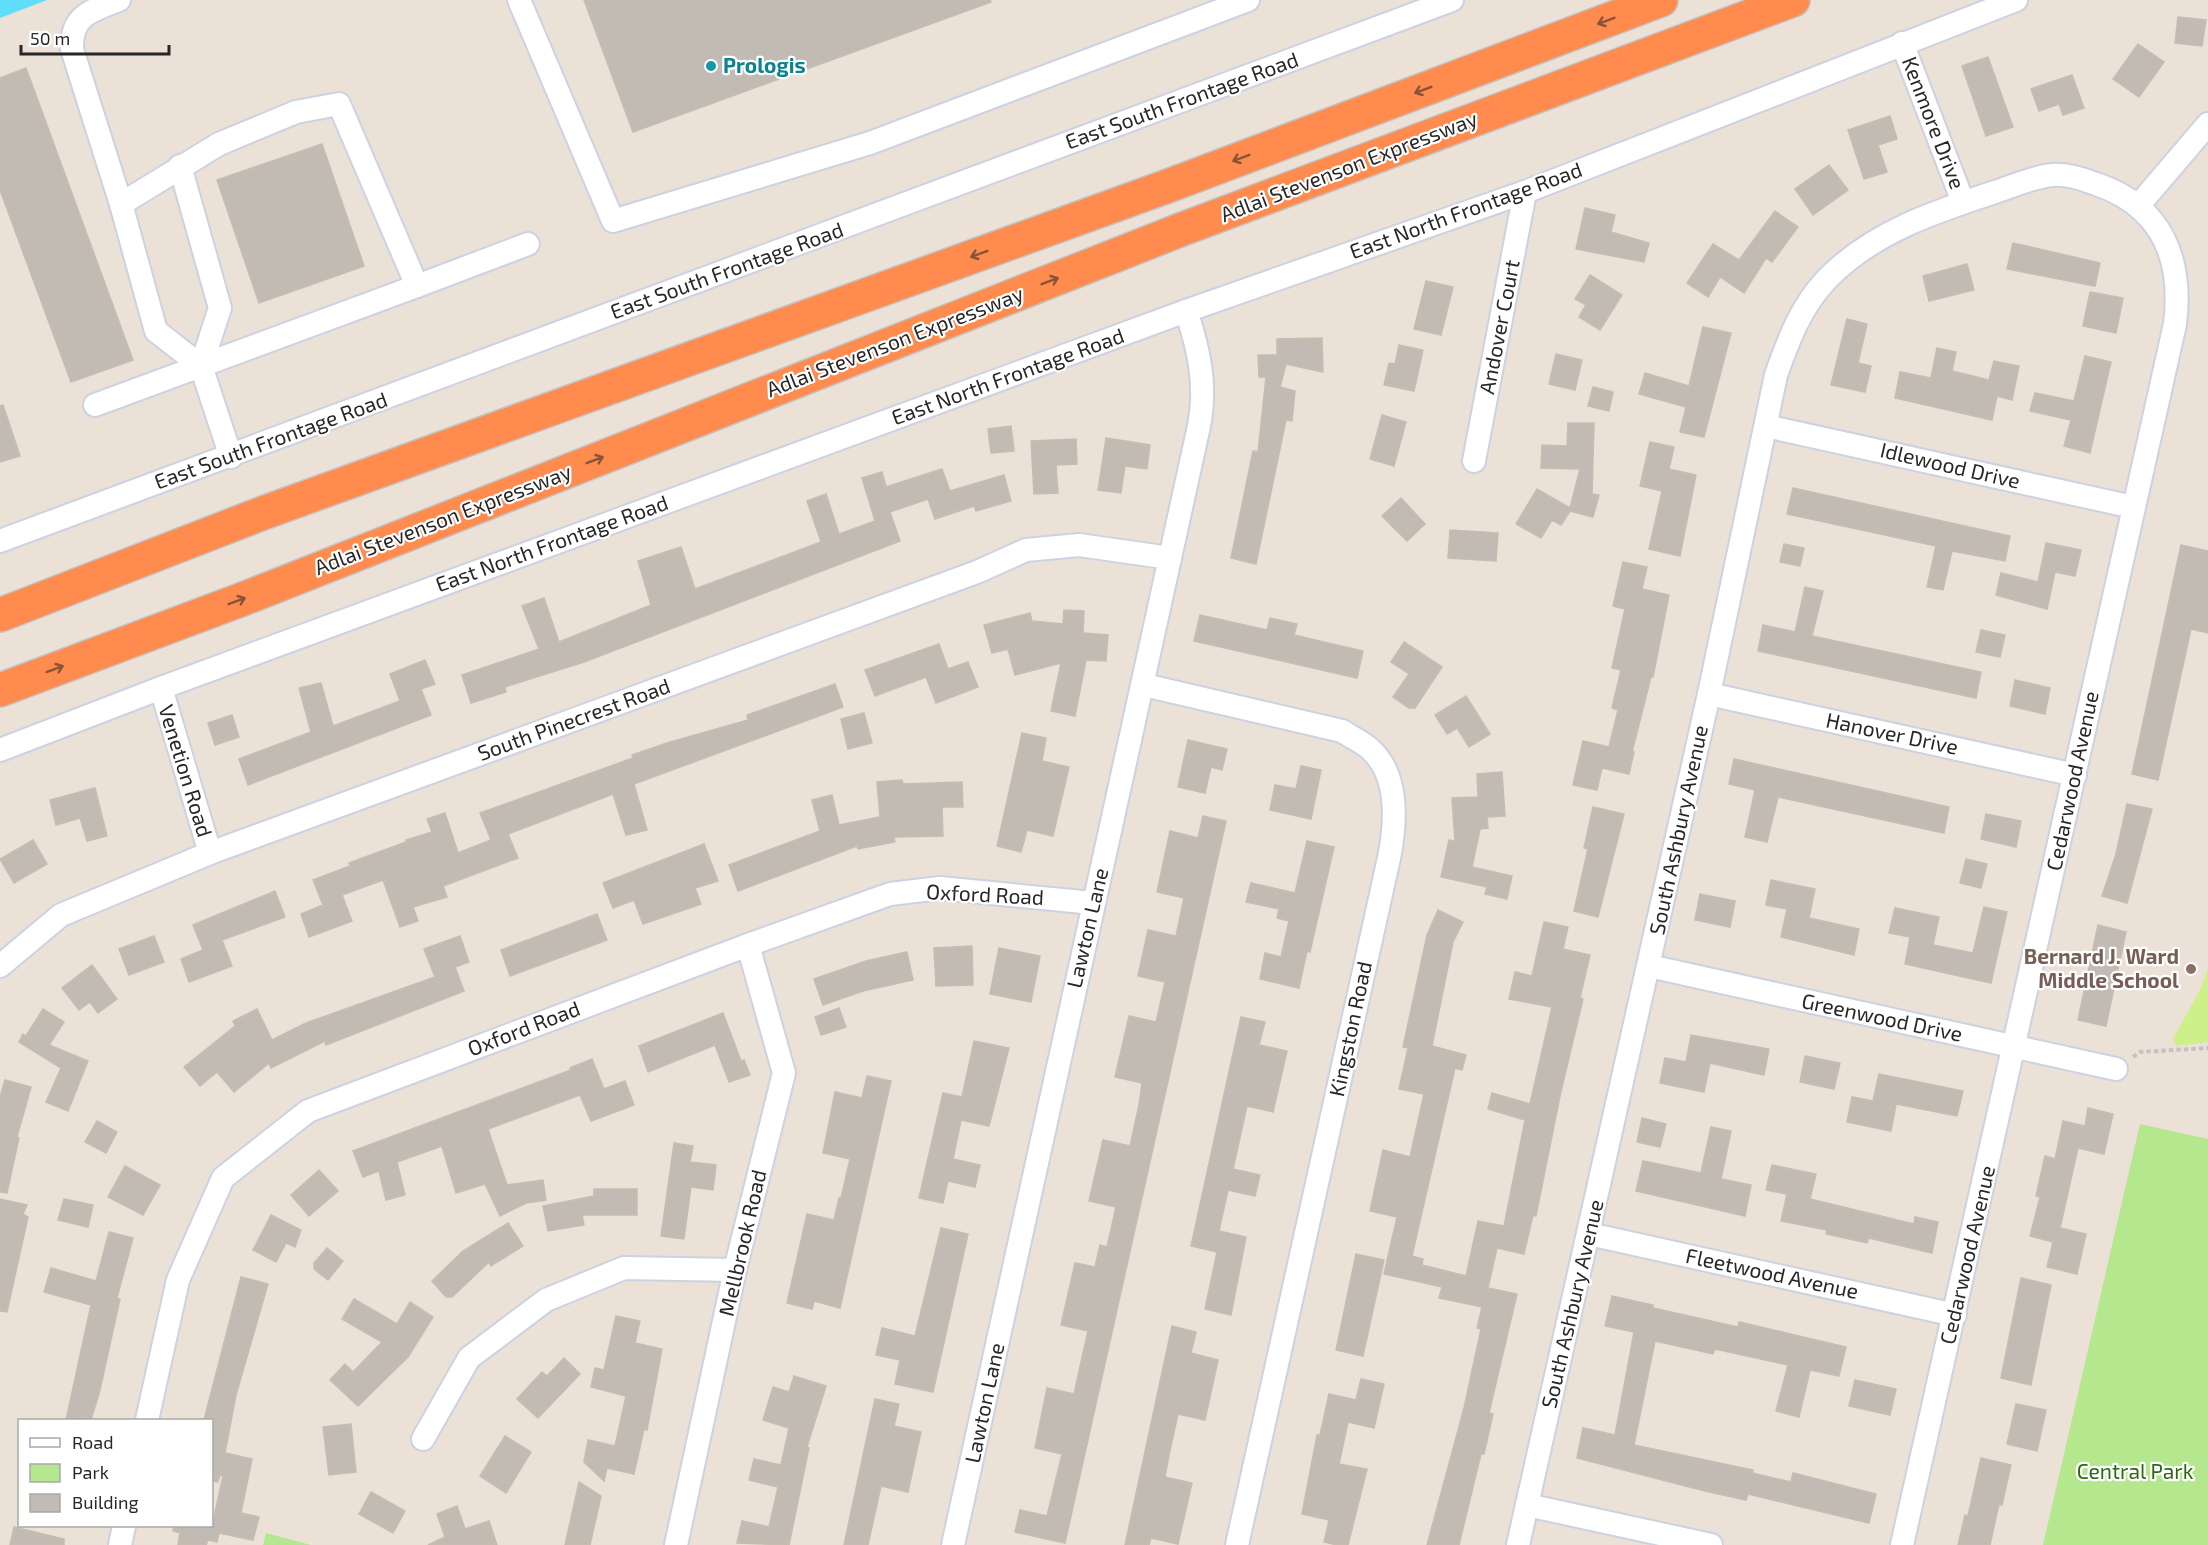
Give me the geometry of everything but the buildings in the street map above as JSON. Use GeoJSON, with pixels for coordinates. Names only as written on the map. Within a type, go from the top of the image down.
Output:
{"type":"FeatureCollection","features":[{"type":"Feature","properties":{"kind":"highway"},"geometry":{"type":"LineString","coordinates":[[0,615],[263,513],[1168,186],[1660,0]]}},
{"type":"Feature","properties":{"kind":"highway","name":"Adlai Stevenson Expressway"},"geometry":{"type":"LineString","coordinates":[[0,690],[243,599],[1180,230],[1793,0]]}},
{"type":"Feature","properties":{"kind":"street"},"geometry":{"type":"LineString","coordinates":[[119,0],[82,7],[72,33],[72,49],[121,204],[156,331],[201,366],[231,457]]}},
{"type":"Feature","properties":{"kind":"street"},"geometry":{"type":"LineString","coordinates":[[519,0],[613,221],[870,143],[1225,4],[1248,0]]}},
{"type":"Feature","properties":{"kind":"street","name":"East North Frontage Road"},"geometry":{"type":"LineString","coordinates":[[0,750],[160,688],[1186,311],[1525,192],[2016,0]]}},
{"type":"Feature","properties":{"kind":"street","name":"East South Frontage Road"},"geometry":{"type":"LineString","coordinates":[[0,541],[231,457],[1442,2]]}},
{"type":"Feature","properties":{"kind":"street","name":"Kenmore Drive"},"geometry":{"type":"LineString","coordinates":[[1902,44],[1964,202]]}},
{"type":"Feature","properties":{"kind":"street"},"geometry":{"type":"LineString","coordinates":[[121,204],[219,144],[296,112],[339,104],[417,286]]}},
{"type":"Feature","properties":{"kind":"street"},"geometry":{"type":"LineString","coordinates":[[2138,206],[2208,124]]}},
{"type":"Feature","properties":{"kind":"street"},"geometry":{"type":"LineString","coordinates":[[180,166],[220,308],[201,366]]}},
{"type":"Feature","properties":{"kind":"street","name":"Cedarwood Avenue"},"geometry":{"type":"LineString","coordinates":[[1902,1545],[2015,1047],[2175,324],[2179,294],[2176,268],[2167,242],[2138,206],[2110,188],[2081,178],[2052,175],[1964,202]]}},
{"type":"Feature","properties":{"kind":"street","name":"Andover Court"},"geometry":{"type":"LineString","coordinates":[[1474,461],[1525,192]]}},
{"type":"Feature","properties":{"kind":"street","name":"South Ashbury Avenue"},"geometry":{"type":"LineString","coordinates":[[1518,1545],[1709,694],[1776,375],[1789,337],[1806,306],[1827,280],[1874,240],[1964,202]]}},
{"type":"Feature","properties":{"kind":"street"},"geometry":{"type":"LineString","coordinates":[[95,405],[528,244]]}},
{"type":"Feature","properties":{"kind":"street","name":"Lawton Lane"},"geometry":{"type":"LineString","coordinates":[[953,1545],[1093,903],[1144,685],[1203,406],[1202,374],[1186,311]]}},
{"type":"Feature","properties":{"kind":"street","name":"Idlewood Drive"},"geometry":{"type":"LineString","coordinates":[[1766,426],[2133,507]]}},
{"type":"Feature","properties":{"kind":"street","name":"South Pinecrest Road"},"geometry":{"type":"LineString","coordinates":[[0,966],[61,915],[210,854],[977,572],[1026,550],[1079,545],[1170,558]]}},
{"type":"Feature","properties":{"kind":"street","name":"Kingston Road"},"geometry":{"type":"LineString","coordinates":[[1144,685],[1342,731],[1370,749],[1383,767],[1392,790],[1395,810],[1390,850],[1237,1545]]}},
{"type":"Feature","properties":{"kind":"street","name":"Venetion Road"},"geometry":{"type":"LineString","coordinates":[[160,688],[210,854]]}},
{"type":"Feature","properties":{"kind":"street","name":"Hanover Drive"},"geometry":{"type":"LineString","coordinates":[[1709,694],[2075,775]]}},
{"type":"Feature","properties":{"kind":"street","name":"Oxford Road"},"geometry":{"type":"LineString","coordinates":[[147,1419],[178,1280],[223,1178],[308,1111],[748,945],[890,894],[940,888],[1093,903]]}},
{"type":"Feature","properties":{"kind":"street","name":"Mellbrook Road"},"geometry":{"type":"LineString","coordinates":[[676,1545],[735,1270],[784,1073],[748,945]]}},
{"type":"Feature","properties":{"kind":"street","name":"Greenwood Drive"},"geometry":{"type":"LineString","coordinates":[[1649,966],[2116,1068]]}},
{"type":"Feature","properties":{"kind":"street","name":"Fleetwood Avenue"},"geometry":{"type":"LineString","coordinates":[[1589,1234],[1955,1315]]}},
{"type":"Feature","properties":{"kind":"street"},"geometry":{"type":"LineString","coordinates":[[423,1440],[469,1358],[546,1300],[624,1269],[735,1270]]}},
{"type":"Feature","properties":{"kind":"street"},"geometry":{"type":"LineString","coordinates":[[1527,1505],[1710,1545]]}},
{"type":"Feature","properties":{"kind":"street"},"geometry":{"type":"LineString","coordinates":[[120,1545],[124,1527]]}},
{"type":"Feature","properties":{"kind":"path"},"geometry":{"type":"LineString","coordinates":[[2116,1068],[2140,1052],[2208,1048]]}},
{"type":"Feature","properties":{"kind":"green space"},"geometry":{"type":"Polygon","coordinates":[[[2208,968],[2208,1042],[2177,1046],[2173,1039],[2201,988],[2208,968]]]}},
{"type":"Feature","properties":{"kind":"green space","name":"Central Park"},"geometry":{"type":"Polygon","coordinates":[[[2140,1124],[2208,1139],[2208,1545],[2043,1545],[2140,1124]]]}},
{"type":"Feature","properties":{"kind":"green space"},"geometry":{"type":"Polygon","coordinates":[[[266,1533],[311,1545],[263,1545],[266,1533]]]}},
{"type":"Feature","properties":{"kind":"water"},"geometry":{"type":"Polygon","coordinates":[[[0,0],[47,0],[0,18],[0,0]]]}},
{"type":"Feature","properties":{"kind":"place","name":"Prologis"},"geometry":{"type":"Point","coordinates":[711,66]}},
{"type":"Feature","properties":{"kind":"place","name":"Bernard J. Ward Middle School"},"geometry":{"type":"Point","coordinates":[2191,969]}}]}
